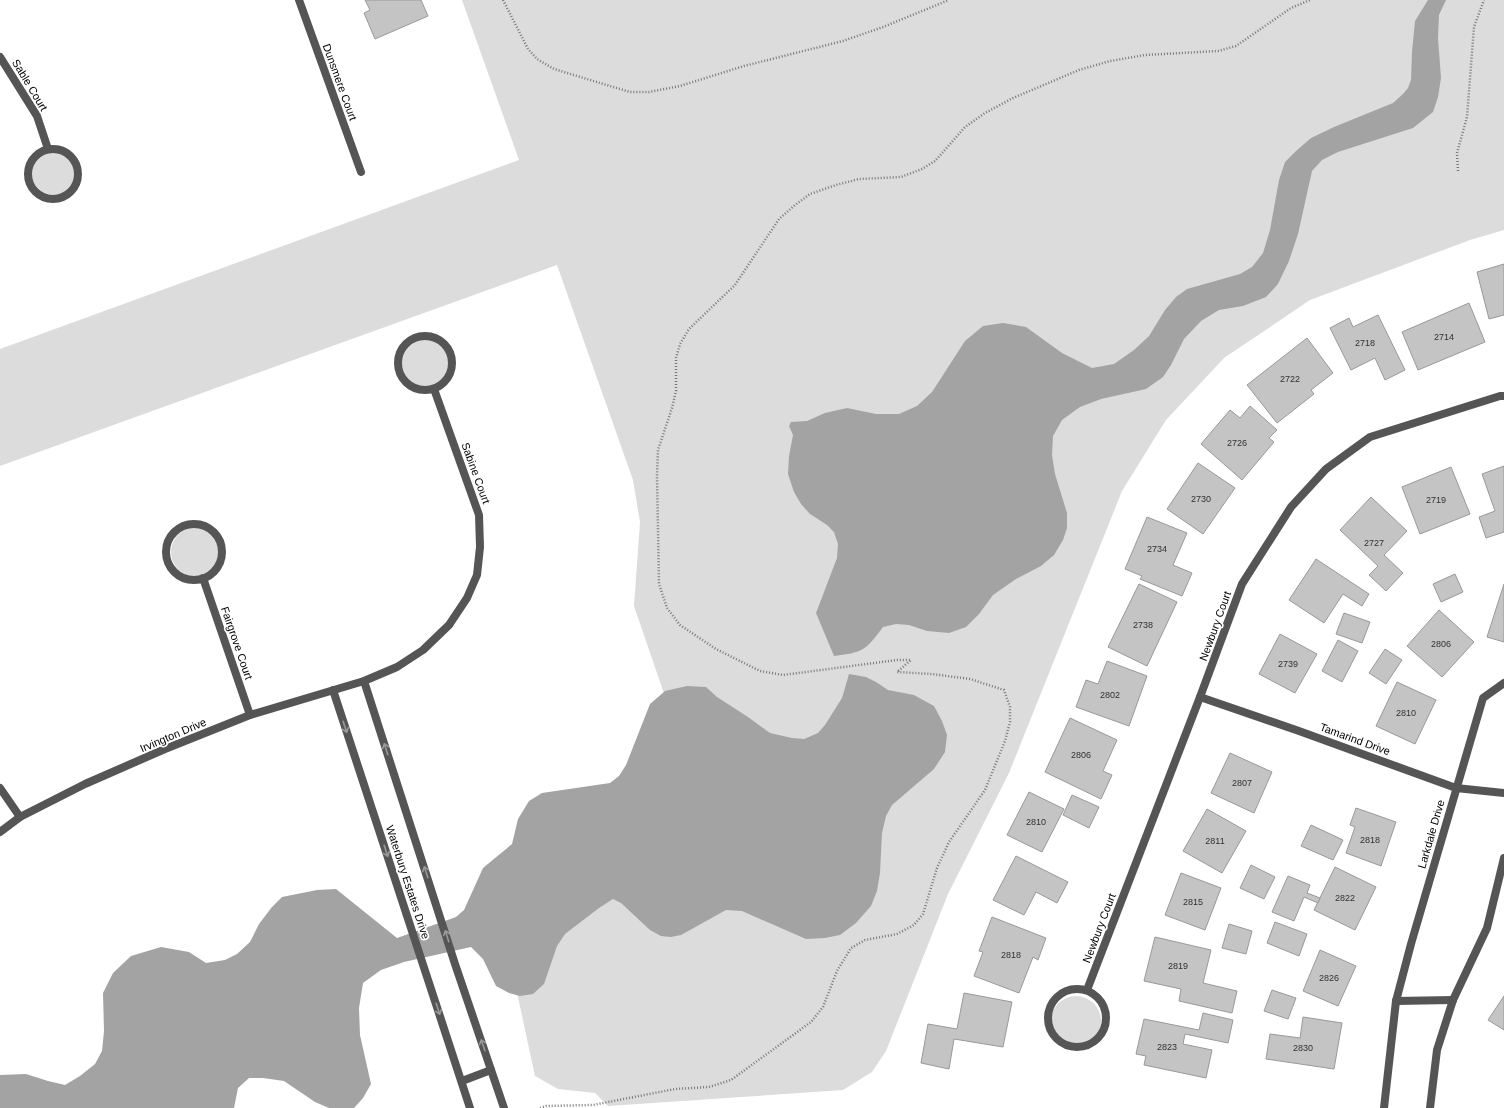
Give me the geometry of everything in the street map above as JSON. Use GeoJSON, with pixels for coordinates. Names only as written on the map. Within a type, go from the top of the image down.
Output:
{"type":"FeatureCollection","features":[{"type":"Feature","properties":{"kind":"street","name":"Dunsmere Court"},"geometry":{"type":"LineString","coordinates":[[299,0],[361,172]]}},
{"type":"Feature","properties":{"kind":"street","name":"Sable Court"},"geometry":{"type":"LineString","coordinates":[[0,57],[37,116],[48,148]]}},
{"type":"Feature","properties":{"kind":"street"},"geometry":{"type":"LineString","coordinates":[[48,148],[58,148],[67,152],[75,159],[79,168],[75,187],[68,195],[59,199],[49,199],[40,195],[32,188],[28,179],[28,169],[32,160],[39,152],[48,148]]}},
{"type":"Feature","properties":{"kind":"street"},"geometry":{"type":"LineString","coordinates":[[427,336],[437,339],[446,345],[451,354],[452,365],[449,375],[443,383],[434,388],[424,390],[413,387],[405,381],[400,372],[398,361],[402,351],[408,343],[417,338],[427,336]]}},
{"type":"Feature","properties":{"kind":"street","name":"Sabine Court"},"geometry":{"type":"LineString","coordinates":[[364,681],[397,667],[423,650],[449,625],[467,598],[477,575],[480,547],[479,515],[434,388]]}},
{"type":"Feature","properties":{"kind":"street","name":"Newbury Court"},"geometry":{"type":"LineString","coordinates":[[1087,990],[1242,584],[1291,507],[1326,469],[1370,437],[1504,396]]}},
{"type":"Feature","properties":{"kind":"street"},"geometry":{"type":"LineString","coordinates":[[195,524],[206,526],[215,533],[220,542],[222,553],[219,564],[212,572],[203,578],[192,580],[182,577],[173,570],[167,561],[166,550],[168,540],[175,531],[184,525],[195,524]]}},
{"type":"Feature","properties":{"kind":"street","name":"Fairgrove Court"},"geometry":{"type":"LineString","coordinates":[[203,578],[250,715]]}},
{"type":"Feature","properties":{"kind":"street","name":"Irvington Drive"},"geometry":{"type":"LineString","coordinates":[[0,832],[20,817],[85,784],[250,715],[364,681]]}},
{"type":"Feature","properties":{"kind":"street","name":"Waterbury Estates Drive"},"geometry":{"type":"LineString","coordinates":[[364,681],[455,964],[504,1108]]}},
{"type":"Feature","properties":{"kind":"street","name":"Larkdale Drive"},"geometry":{"type":"LineString","coordinates":[[1384,1108],[1396,1001],[1411,944],[1483,698],[1504,683]]}},
{"type":"Feature","properties":{"kind":"street","name":"Waterbury Estates Drive"},"geometry":{"type":"LineString","coordinates":[[333,690],[470,1108]]}},
{"type":"Feature","properties":{"kind":"street","name":"Tamarind Drive"},"geometry":{"type":"LineString","coordinates":[[1200,697],[1456,788],[1504,793]]}},
{"type":"Feature","properties":{"kind":"street"},"geometry":{"type":"LineString","coordinates":[[0,788],[20,817]]}},
{"type":"Feature","properties":{"kind":"street"},"geometry":{"type":"LineString","coordinates":[[1430,1108],[1437,1050],[1453,1000],[1487,928],[1504,858]]}},
{"type":"Feature","properties":{"kind":"street"},"geometry":{"type":"LineString","coordinates":[[1076,989],[1087,990],[1097,996],[1104,1006],[1107,1016],[1105,1028],[1099,1038],[1090,1045],[1079,1048],[1067,1046],[1057,1040],[1050,1031],[1048,1020],[1049,1008],[1055,998],[1064,992],[1076,989]]}},
{"type":"Feature","properties":{"kind":"street"},"geometry":{"type":"LineString","coordinates":[[1396,1001],[1453,1000]]}},
{"type":"Feature","properties":{"kind":"street"},"geometry":{"type":"LineString","coordinates":[[462,1081],[491,1070]]}},
{"type":"Feature","properties":{"kind":"path"},"geometry":{"type":"LineString","coordinates":[[503,0],[528,49],[536,59],[554,69],[630,92],[649,92],[680,86],[744,66],[843,41],[883,27],[948,0]]}},
{"type":"Feature","properties":{"kind":"path"},"geometry":{"type":"LineString","coordinates":[[540,1108],[546,1106],[593,1105],[675,1088],[710,1087],[731,1080],[811,1022],[823,1007],[837,971],[851,948],[865,940],[897,934],[914,925],[923,914],[937,868],[949,842],[985,790],[1005,740],[1010,722],[1010,707],[1004,690],[970,679],[932,674],[897,672],[911,660],[897,660],[783,675],[760,671],[716,649],[680,625],[667,608],[659,584],[657,476],[658,450],[676,391],[676,358],[680,344],[689,329],[735,285],[779,219],[795,204],[810,194],[836,184],[859,179],[901,177],[922,169],[935,161],[965,127],[985,113],[1013,98],[1079,70],[1110,60],[1145,55],[1218,51],[1236,46],[1291,8],[1310,0]]}},
{"type":"Feature","properties":{"kind":"path"},"geometry":{"type":"LineString","coordinates":[[1458,170],[1457,153],[1467,117],[1474,27],[1484,0]]}},
{"type":"Feature","properties":{"kind":"shaded area"},"geometry":{"type":"Polygon","coordinates":[[[462,0],[1504,0],[1504,230],[1470,240],[1310,300],[1224,358],[1166,420],[1122,491],[1009,773],[948,894],[886,1051],[872,1072],[843,1090],[608,1106],[595,1093],[558,1089],[535,1076],[502,923],[694,781],[634,606],[640,522],[633,480],[557,265],[0,466],[0,349],[519,160],[462,0]]]}},
{"type":"Feature","properties":{"kind":"shaded area"},"geometry":{"type":"Polygon","coordinates":[[[1428,0],[1446,0],[1439,15],[1438,38],[1441,78],[1438,97],[1433,112],[1413,128],[1338,152],[1322,160],[1312,171],[1298,234],[1289,261],[1278,284],[1266,297],[1243,306],[1219,310],[1201,321],[1184,339],[1163,377],[1146,389],[1101,399],[1080,407],[1062,420],[1053,436],[1052,455],[1055,474],[1067,513],[1067,528],[1063,540],[1054,555],[1041,566],[1016,579],[993,595],[979,614],[966,627],[949,633],[927,631],[909,625],[896,624],[883,627],[872,641],[863,649],[852,653],[834,656],[816,613],[837,558],[838,544],[834,532],[827,525],[810,514],[801,504],[794,492],[788,474],[789,456],[793,435],[789,426],[791,422],[807,421],[825,413],[847,408],[876,414],[899,414],[917,406],[932,392],[965,341],[983,326],[1003,323],[1026,327],[1062,353],[1092,368],[1114,364],[1134,350],[1149,336],[1165,310],[1176,297],[1187,289],[1240,274],[1252,267],[1263,253],[1270,230],[1279,180],[1285,162],[1296,151],[1311,138],[1393,103],[1403,94],[1408,88],[1411,80],[1415,21],[1428,0]]]}},
{"type":"Feature","properties":{"kind":"shaded area"},"geometry":{"type":"Polygon","coordinates":[[[60,145],[65,146],[73,152],[79,160],[79,180],[73,188],[65,194],[50,195],[45,194],[37,188],[31,180],[30,165],[31,160],[37,152],[45,146],[60,145]]]}},
{"type":"Feature","properties":{"kind":"shaded area"},"geometry":{"type":"Polygon","coordinates":[[[432,339],[437,340],[445,346],[451,354],[451,374],[445,382],[437,388],[422,389],[417,388],[409,382],[403,374],[402,359],[403,354],[409,346],[417,340],[432,339]]]}},
{"type":"Feature","properties":{"kind":"shaded area"},"geometry":{"type":"Polygon","coordinates":[[[201,527],[206,528],[214,534],[220,542],[220,562],[214,570],[206,576],[191,577],[186,576],[178,570],[172,562],[171,547],[172,542],[178,534],[186,528],[201,527]]]}},
{"type":"Feature","properties":{"kind":"shaded area"},"geometry":{"type":"Polygon","coordinates":[[[849,674],[866,677],[888,690],[914,695],[934,706],[947,735],[945,752],[934,769],[892,805],[886,816],[882,833],[880,873],[877,891],[871,906],[856,923],[840,935],[825,938],[806,939],[742,911],[726,910],[681,935],[671,937],[661,936],[650,930],[621,903],[613,899],[565,934],[557,946],[544,984],[533,994],[520,996],[509,993],[496,986],[483,959],[471,947],[404,962],[381,970],[363,983],[359,1008],[360,1035],[371,1084],[363,1098],[354,1108],[329,1108],[315,1102],[284,1081],[249,1078],[238,1088],[234,1108],[0,1108],[0,1075],[26,1074],[65,1085],[80,1076],[95,1064],[102,1051],[104,1031],[103,993],[113,973],[131,956],[161,947],[189,952],[206,963],[225,960],[237,954],[250,942],[259,924],[282,897],[317,890],[336,889],[397,938],[456,917],[464,910],[483,868],[512,844],[518,819],[529,801],[542,793],[610,783],[619,776],[626,765],[650,704],[665,691],[687,686],[706,687],[717,697],[770,733],[804,739],[818,733],[825,725],[842,698],[849,674]]]}},
{"type":"Feature","properties":{"kind":"shaded area"},"geometry":{"type":"Polygon","coordinates":[[[1081,996],[1086,997],[1094,1003],[1100,1011],[1100,1031],[1094,1039],[1086,1045],[1071,1046],[1066,1045],[1058,1039],[1052,1031],[1051,1016],[1052,1011],[1058,1003],[1066,997],[1081,996]]]}},
{"type":"Feature","properties":{"kind":"building"},"geometry":{"type":"Polygon","coordinates":[[[365,0],[421,0],[428,16],[375,39],[364,13],[370,10],[365,0]]]}},
{"type":"Feature","properties":{"kind":"building"},"geometry":{"type":"Polygon","coordinates":[[[1504,264],[1504,315],[1489,319],[1477,272],[1504,264]]]}},
{"type":"Feature","properties":{"kind":"building"},"geometry":{"type":"Polygon","coordinates":[[[1469,303],[1485,342],[1418,370],[1402,332],[1469,303]]]}},
{"type":"Feature","properties":{"kind":"building"},"geometry":{"type":"Polygon","coordinates":[[[1378,315],[1405,370],[1385,380],[1375,358],[1351,370],[1330,328],[1349,318],[1353,327],[1378,315]]]}},
{"type":"Feature","properties":{"kind":"building"},"geometry":{"type":"Polygon","coordinates":[[[1307,338],[1333,373],[1311,390],[1314,394],[1277,423],[1247,385],[1307,338]]]}},
{"type":"Feature","properties":{"kind":"building"},"geometry":{"type":"Polygon","coordinates":[[[1250,406],[1277,430],[1269,438],[1274,442],[1242,480],[1201,444],[1230,410],[1240,418],[1250,406]]]}},
{"type":"Feature","properties":{"kind":"building"},"geometry":{"type":"Polygon","coordinates":[[[1198,463],[1235,488],[1203,534],[1167,509],[1198,463]]]}},
{"type":"Feature","properties":{"kind":"building"},"geometry":{"type":"Polygon","coordinates":[[[1504,466],[1504,532],[1486,538],[1479,517],[1495,511],[1482,474],[1504,466]]]}},
{"type":"Feature","properties":{"kind":"building"},"geometry":{"type":"Polygon","coordinates":[[[1451,467],[1470,514],[1420,534],[1402,487],[1451,467]]]}},
{"type":"Feature","properties":{"kind":"building"},"geometry":{"type":"Polygon","coordinates":[[[1371,497],[1407,531],[1384,555],[1403,573],[1386,591],[1369,575],[1378,566],[1340,530],[1371,497]]]}},
{"type":"Feature","properties":{"kind":"building"},"geometry":{"type":"Polygon","coordinates":[[[1147,517],[1187,533],[1173,565],[1192,573],[1182,596],[1140,579],[1142,576],[1125,569],[1147,517]]]}},
{"type":"Feature","properties":{"kind":"building"},"geometry":{"type":"Polygon","coordinates":[[[1316,559],[1369,594],[1362,606],[1343,594],[1324,623],[1289,600],[1316,559]]]}},
{"type":"Feature","properties":{"kind":"building"},"geometry":{"type":"Polygon","coordinates":[[[1455,574],[1463,592],[1441,602],[1433,584],[1455,574]]]}},
{"type":"Feature","properties":{"kind":"building"},"geometry":{"type":"Polygon","coordinates":[[[1139,584],[1177,602],[1147,666],[1108,647],[1139,584]]]}},
{"type":"Feature","properties":{"kind":"building"},"geometry":{"type":"Polygon","coordinates":[[[1504,584],[1504,642],[1487,637],[1504,584]]]}},
{"type":"Feature","properties":{"kind":"building"},"geometry":{"type":"Polygon","coordinates":[[[1439,610],[1474,642],[1442,677],[1407,646],[1439,610]]]}},
{"type":"Feature","properties":{"kind":"building"},"geometry":{"type":"Polygon","coordinates":[[[1344,613],[1370,622],[1362,643],[1336,634],[1344,613]]]}},
{"type":"Feature","properties":{"kind":"building"},"geometry":{"type":"Polygon","coordinates":[[[1280,634],[1317,654],[1295,693],[1259,674],[1280,634]]]}},
{"type":"Feature","properties":{"kind":"building"},"geometry":{"type":"Polygon","coordinates":[[[1338,640],[1358,651],[1342,682],[1322,671],[1338,640]]]}},
{"type":"Feature","properties":{"kind":"building"},"geometry":{"type":"Polygon","coordinates":[[[1385,649],[1402,660],[1386,684],[1369,673],[1385,649]]]}},
{"type":"Feature","properties":{"kind":"building"},"geometry":{"type":"Polygon","coordinates":[[[1107,661],[1147,676],[1129,726],[1076,707],[1086,680],[1098,684],[1107,661]]]}},
{"type":"Feature","properties":{"kind":"building"},"geometry":{"type":"Polygon","coordinates":[[[1397,682],[1436,700],[1415,744],[1376,726],[1397,682]]]}},
{"type":"Feature","properties":{"kind":"building"},"geometry":{"type":"Polygon","coordinates":[[[1070,718],[1117,740],[1103,771],[1112,775],[1101,799],[1045,772],[1070,718]]]}},
{"type":"Feature","properties":{"kind":"building"},"geometry":{"type":"Polygon","coordinates":[[[1230,753],[1272,772],[1254,813],[1211,793],[1230,753]]]}},
{"type":"Feature","properties":{"kind":"building"},"geometry":{"type":"Polygon","coordinates":[[[1029,792],[1064,809],[1042,852],[1007,835],[1029,792]]]}},
{"type":"Feature","properties":{"kind":"building"},"geometry":{"type":"Polygon","coordinates":[[[1072,795],[1099,807],[1089,828],[1063,815],[1072,795]]]}},
{"type":"Feature","properties":{"kind":"building"},"geometry":{"type":"Polygon","coordinates":[[[1356,808],[1396,822],[1381,866],[1346,853],[1355,827],[1350,825],[1356,808]]]}},
{"type":"Feature","properties":{"kind":"building"},"geometry":{"type":"Polygon","coordinates":[[[1207,809],[1246,831],[1222,873],[1183,851],[1207,809]]]}},
{"type":"Feature","properties":{"kind":"building"},"geometry":{"type":"Polygon","coordinates":[[[1311,825],[1343,840],[1333,860],[1301,846],[1311,825]]]}},
{"type":"Feature","properties":{"kind":"building"},"geometry":{"type":"Polygon","coordinates":[[[1016,856],[1068,882],[1057,903],[1036,892],[1024,915],[993,900],[1016,856]]]}},
{"type":"Feature","properties":{"kind":"building"},"geometry":{"type":"Polygon","coordinates":[[[1251,865],[1275,877],[1264,899],[1240,888],[1251,865]]]}},
{"type":"Feature","properties":{"kind":"building"},"geometry":{"type":"Polygon","coordinates":[[[1335,867],[1376,887],[1355,930],[1314,910],[1335,867]]]}},
{"type":"Feature","properties":{"kind":"building"},"geometry":{"type":"Polygon","coordinates":[[[1181,873],[1221,888],[1205,930],[1165,915],[1181,873]]]}},
{"type":"Feature","properties":{"kind":"building"},"geometry":{"type":"Polygon","coordinates":[[[1288,876],[1310,885],[1307,893],[1320,898],[1318,903],[1304,897],[1294,921],[1272,912],[1288,876]]]}},
{"type":"Feature","properties":{"kind":"building"},"geometry":{"type":"Polygon","coordinates":[[[992,917],[1046,938],[1038,960],[1033,957],[1019,993],[974,976],[983,952],[979,951],[992,917]]]}},
{"type":"Feature","properties":{"kind":"building"},"geometry":{"type":"Polygon","coordinates":[[[1275,922],[1307,934],[1299,956],[1267,943],[1275,922]]]}},
{"type":"Feature","properties":{"kind":"building"},"geometry":{"type":"Polygon","coordinates":[[[1229,924],[1252,931],[1246,954],[1222,948],[1229,924]]]}},
{"type":"Feature","properties":{"kind":"building"},"geometry":{"type":"Polygon","coordinates":[[[1155,937],[1211,950],[1203,983],[1237,991],[1232,1013],[1179,1001],[1181,989],[1144,981],[1155,937]]]}},
{"type":"Feature","properties":{"kind":"building"},"geometry":{"type":"Polygon","coordinates":[[[1320,950],[1356,966],[1338,1006],[1303,991],[1320,950]]]}},
{"type":"Feature","properties":{"kind":"building"},"geometry":{"type":"Polygon","coordinates":[[[1272,990],[1296,998],[1288,1019],[1264,1011],[1272,990]]]}},
{"type":"Feature","properties":{"kind":"building"},"geometry":{"type":"Polygon","coordinates":[[[964,993],[1012,1002],[1003,1047],[954,1039],[949,1069],[921,1063],[928,1024],[957,1029],[964,993]]]}},
{"type":"Feature","properties":{"kind":"building"},"geometry":{"type":"Polygon","coordinates":[[[1504,996],[1504,1030],[1488,1020],[1504,996]]]}},
{"type":"Feature","properties":{"kind":"building"},"geometry":{"type":"Polygon","coordinates":[[[1203,1013],[1233,1020],[1228,1043],[1185,1034],[1183,1044],[1212,1050],[1206,1078],[1144,1065],[1146,1056],[1136,1054],[1144,1019],[1199,1030],[1203,1013]]]}},
{"type":"Feature","properties":{"kind":"building"},"geometry":{"type":"Polygon","coordinates":[[[1303,1017],[1342,1023],[1334,1069],[1266,1059],[1270,1034],[1300,1038],[1303,1017]]]}}]}
